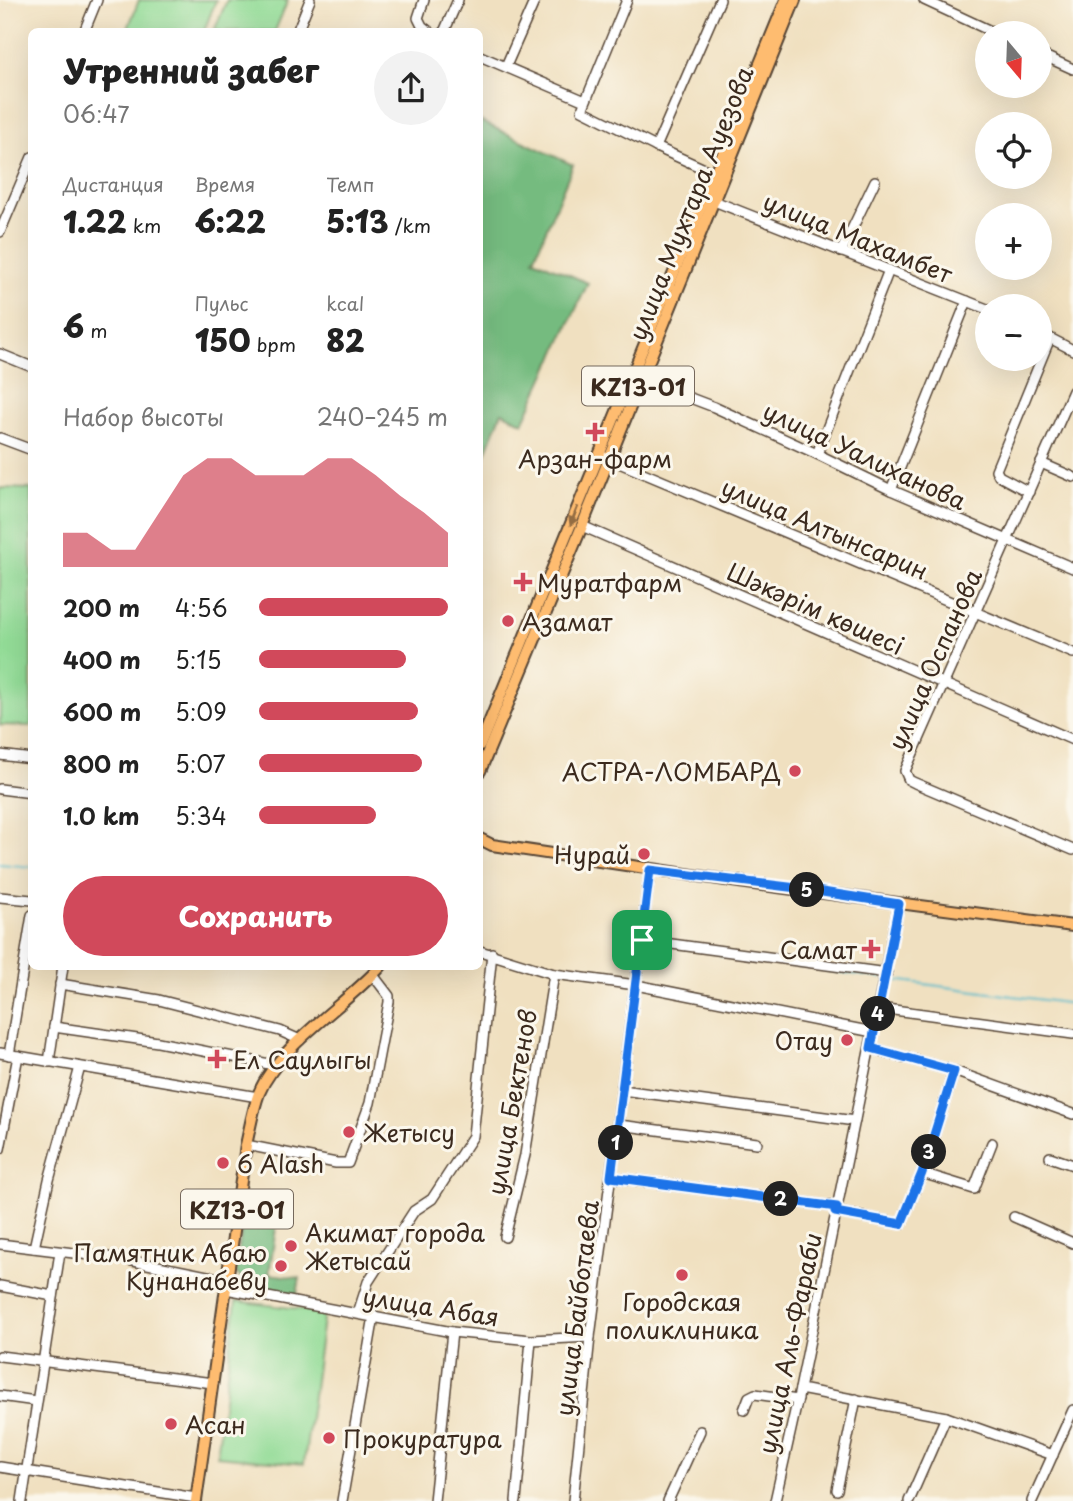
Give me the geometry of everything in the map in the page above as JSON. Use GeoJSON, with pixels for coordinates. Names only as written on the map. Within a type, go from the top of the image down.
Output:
{"type":"FeatureCollection","features":[{"type":"Feature","properties":{"kind":"main road","name":"улица Мухтара Ауезова"},"geometry":{"type":"LineString","coordinates":[[483,738],[710,200],[786,0]]}},
{"type":"Feature","properties":{"kind":"main road","name":"улица Мухтара Ауезова"},"geometry":{"type":"LineString","coordinates":[[719,175],[796,0]]}},
{"type":"Feature","properties":{"kind":"main road","name":"улица Мухтара Ауезова"},"geometry":{"type":"LineString","coordinates":[[483,764],[582,526],[604,456]]}},
{"type":"Feature","properties":{"kind":"main road"},"geometry":{"type":"LineString","coordinates":[[483,842],[650,870],[1073,926]]}},
{"type":"Feature","properties":{"kind":"main road","name":"KZ13-01"},"geometry":{"type":"LineString","coordinates":[[196,1500],[246,1145],[258,1097],[274,1069],[300,1041],[377,970]]}},
{"type":"Feature","properties":{"kind":"street"},"geometry":{"type":"LineString","coordinates":[[86,28],[97,0]]}},
{"type":"Feature","properties":{"kind":"street"},"geometry":{"type":"LineString","coordinates":[[299,28],[310,0]]}},
{"type":"Feature","properties":{"kind":"street"},"geometry":{"type":"LineString","coordinates":[[424,0],[418,18],[425,28]]}},
{"type":"Feature","properties":{"kind":"street"},"geometry":{"type":"LineString","coordinates":[[446,28],[458,0]]}},
{"type":"Feature","properties":{"kind":"street"},"geometry":{"type":"LineString","coordinates":[[506,66],[535,0]]}},
{"type":"Feature","properties":{"kind":"street"},"geometry":{"type":"LineString","coordinates":[[627,0],[584,101],[584,112],[719,175]]}},
{"type":"Feature","properties":{"kind":"street"},"geometry":{"type":"LineString","coordinates":[[656,147],[720,0]]}},
{"type":"Feature","properties":{"kind":"street"},"geometry":{"type":"LineString","coordinates":[[924,0],[975,24]]}},
{"type":"Feature","properties":{"kind":"street"},"geometry":{"type":"LineString","coordinates":[[483,57],[584,101]]}},
{"type":"Feature","properties":{"kind":"street"},"geometry":{"type":"LineString","coordinates":[[1052,59],[1073,69]]}},
{"type":"Feature","properties":{"kind":"street"},"geometry":{"type":"LineString","coordinates":[[0,232],[28,166]]}},
{"type":"Feature","properties":{"kind":"street"},"geometry":{"type":"LineString","coordinates":[[841,251],[874,181]]}},
{"type":"Feature","properties":{"kind":"street","name":"улица Махамбет"},"geometry":{"type":"LineString","coordinates":[[710,200],[975,305]]}},
{"type":"Feature","properties":{"kind":"street"},"geometry":{"type":"LineString","coordinates":[[817,454],[890,270]]}},
{"type":"Feature","properties":{"kind":"street"},"geometry":{"type":"LineString","coordinates":[[891,490],[967,302]]}},
{"type":"Feature","properties":{"kind":"street"},"geometry":{"type":"LineString","coordinates":[[1052,339],[1073,350]]}},
{"type":"Feature","properties":{"kind":"street"},"geometry":{"type":"LineString","coordinates":[[0,354],[28,365]]}},
{"type":"Feature","properties":{"kind":"street"},"geometry":{"type":"LineString","coordinates":[[1029,492],[999,476],[996,470],[1036,371]]}},
{"type":"Feature","properties":{"kind":"street","name":"улица Уалиханова"},"geometry":{"type":"LineString","coordinates":[[636,377],[714,407],[891,490],[1073,568]]}},
{"type":"Feature","properties":{"kind":"street","name":"улица Оспанова"},"geometry":{"type":"LineString","coordinates":[[1073,392],[905,771],[909,780],[1073,850]]}},
{"type":"Feature","properties":{"kind":"street"},"geometry":{"type":"LineString","coordinates":[[0,438],[28,448]]}},
{"type":"Feature","properties":{"kind":"street","name":"улица Алтынсарин"},"geometry":{"type":"LineString","coordinates":[[604,456],[1073,653]]}},
{"type":"Feature","properties":{"kind":"street"},"geometry":{"type":"LineString","coordinates":[[1041,463],[1073,477]]}},
{"type":"Feature","properties":{"kind":"street","name":"Шәкәрім көшесі"},"geometry":{"type":"LineString","coordinates":[[582,526],[1073,740]]}},
{"type":"Feature","properties":{"kind":"street"},"geometry":{"type":"LineString","coordinates":[[0,755],[28,758]]}},
{"type":"Feature","properties":{"kind":"street"},"geometry":{"type":"LineString","coordinates":[[0,789],[28,792]]}},
{"type":"Feature","properties":{"kind":"street","name":"улица Байботаева"},"geometry":{"type":"LineString","coordinates":[[573,1501],[590,1337],[650,870]]}},
{"type":"Feature","properties":{"kind":"street"},"geometry":{"type":"LineString","coordinates":[[0,897],[28,900]]}},
{"type":"Feature","properties":{"kind":"street","name":"улица Аль-Фараби"},"geometry":{"type":"LineString","coordinates":[[775,1501],[887,974],[899,904]]}},
{"type":"Feature","properties":{"kind":"street"},"geometry":{"type":"LineString","coordinates":[[0,1149],[9,1054],[28,939]]}},
{"type":"Feature","properties":{"kind":"street"},"geometry":{"type":"LineString","coordinates":[[642,940],[887,974]]}},
{"type":"Feature","properties":{"kind":"street"},"geometry":{"type":"LineString","coordinates":[[483,952],[554,974],[636,985],[873,1032]]}},
{"type":"Feature","properties":{"kind":"street"},"geometry":{"type":"LineString","coordinates":[[358,1313],[368,1282],[414,1211],[432,1199],[473,1136],[492,953]]}},
{"type":"Feature","properties":{"kind":"street"},"geometry":{"type":"LineString","coordinates":[[49,1062],[62,970]]}},
{"type":"Feature","properties":{"kind":"street"},"geometry":{"type":"LineString","coordinates":[[246,1145],[348,1163],[370,1103],[389,1002],[389,996],[377,970]]}},
{"type":"Feature","properties":{"kind":"street","name":"улица Бектенов"},"geometry":{"type":"LineString","coordinates":[[505,1237],[524,1155],[554,974]]}},
{"type":"Feature","properties":{"kind":"street"},"geometry":{"type":"LineString","coordinates":[[60,984],[159,1000],[280,1031],[300,1041]]}},
{"type":"Feature","properties":{"kind":"street"},"geometry":{"type":"LineString","coordinates":[[879,1009],[1073,1034]]}},
{"type":"Feature","properties":{"kind":"street"},"geometry":{"type":"LineString","coordinates":[[54,1027],[158,1041],[269,1064],[274,1069]]}},
{"type":"Feature","properties":{"kind":"street"},"geometry":{"type":"LineString","coordinates":[[871,1048],[954,1071],[1073,1114]]}},
{"type":"Feature","properties":{"kind":"street"},"geometry":{"type":"LineString","coordinates":[[9,1054],[258,1097]]}},
{"type":"Feature","properties":{"kind":"street"},"geometry":{"type":"LineString","coordinates":[[34,1248],[79,1067]]}},
{"type":"Feature","properties":{"kind":"street"},"geometry":{"type":"LineString","coordinates":[[611,1177],[836,1209],[901,1224],[922,1173],[954,1071]]}},
{"type":"Feature","properties":{"kind":"street"},"geometry":{"type":"LineString","coordinates":[[622,1090],[855,1121]]}},
{"type":"Feature","properties":{"kind":"street"},"geometry":{"type":"LineString","coordinates":[[619,1125],[757,1143]]}},
{"type":"Feature","properties":{"kind":"street"},"geometry":{"type":"LineString","coordinates":[[922,1173],[974,1189],[992,1143]]}},
{"type":"Feature","properties":{"kind":"street"},"geometry":{"type":"LineString","coordinates":[[1050,1157],[1073,1165]]}},
{"type":"Feature","properties":{"kind":"street"},"geometry":{"type":"LineString","coordinates":[[1014,1217],[1073,1243]]}},
{"type":"Feature","properties":{"kind":"street","name":"улица Абая"},"geometry":{"type":"LineString","coordinates":[[0,1244],[123,1259],[374,1317],[452,1332],[531,1340],[590,1337]]}},
{"type":"Feature","properties":{"kind":"street"},"geometry":{"type":"LineString","coordinates":[[22,1501],[60,1252]]}},
{"type":"Feature","properties":{"kind":"street"},"geometry":{"type":"LineString","coordinates":[[0,1286],[53,1296]]}},
{"type":"Feature","properties":{"kind":"street"},"geometry":{"type":"LineString","coordinates":[[342,1501],[374,1317]]}},
{"type":"Feature","properties":{"kind":"street"},"geometry":{"type":"LineString","coordinates":[[434,1501],[452,1332]]}},
{"type":"Feature","properties":{"kind":"street"},"geometry":{"type":"LineString","coordinates":[[516,1501],[531,1340]]}},
{"type":"Feature","properties":{"kind":"street"},"geometry":{"type":"LineString","coordinates":[[0,1356],[213,1383]]}},
{"type":"Feature","properties":{"kind":"street"},"geometry":{"type":"LineString","coordinates":[[800,1388],[946,1417],[1053,1455]]}},
{"type":"Feature","properties":{"kind":"street"},"geometry":{"type":"LineString","coordinates":[[744,1410],[749,1397],[755,1394],[798,1400]]}},
{"type":"Feature","properties":{"kind":"street"},"geometry":{"type":"LineString","coordinates":[[0,1396],[36,1401]]}},
{"type":"Feature","properties":{"kind":"street"},"geometry":{"type":"LineString","coordinates":[[837,1490],[856,1399]]}},
{"type":"Feature","properties":{"kind":"street"},"geometry":{"type":"LineString","coordinates":[[1032,1501],[1073,1410]]}},
{"type":"Feature","properties":{"kind":"street"},"geometry":{"type":"LineString","coordinates":[[909,1501],[946,1417]]}},
{"type":"Feature","properties":{"kind":"street"},"geometry":{"type":"LineString","coordinates":[[668,1501],[700,1431]]}},
{"type":"Feature","properties":{"kind":"street"},"geometry":{"type":"LineString","coordinates":[[1063,1433],[1073,1438]]}},
{"type":"Feature","properties":{"kind":"street"},"geometry":{"type":"LineString","coordinates":[[0,1467],[196,1500]]}},
{"type":"Feature","properties":{"kind":"green space"},"geometry":{"type":"Polygon","coordinates":[[[139,0],[216,0],[205,28],[128,28],[139,0]]]}},
{"type":"Feature","properties":{"kind":"green space"},"geometry":{"type":"Polygon","coordinates":[[[227,0],[288,0],[276,28],[215,28],[227,0]]]}},
{"type":"Feature","properties":{"kind":"green space"},"geometry":{"type":"Polygon","coordinates":[[[483,122],[573,165],[534,259],[588,283],[523,423],[502,412],[483,460],[483,122]]]}},
{"type":"Feature","properties":{"kind":"green space"},"geometry":{"type":"Polygon","coordinates":[[[0,488],[28,489],[28,726],[0,725],[0,488]]]}},
{"type":"Feature","properties":{"kind":"green space"},"geometry":{"type":"Polygon","coordinates":[[[245,1209],[278,1215],[269,1274],[300,1278],[297,1294],[250,1287],[235,1272],[245,1209]]]}},
{"type":"Feature","properties":{"kind":"green space"},"geometry":{"type":"Polygon","coordinates":[[[236,1301],[324,1312],[304,1464],[217,1456],[236,1301]]]}},
{"type":"Feature","properties":{"kind":"waterway"},"geometry":{"type":"LineString","coordinates":[[0,864],[28,867]]}},
{"type":"Feature","properties":{"kind":"waterway"},"geometry":{"type":"LineString","coordinates":[[720,955],[881,978]]}},
{"type":"Feature","properties":{"kind":"waterway"},"geometry":{"type":"LineString","coordinates":[[887,979],[1073,1004]]}},
{"type":"Feature","properties":{"kind":"place","name":"Арзан-фарм"},"geometry":{"type":"Point","coordinates":[595,432]}},
{"type":"Feature","properties":{"kind":"place","name":"Муратфарм"},"geometry":{"type":"Point","coordinates":[523,582]}},
{"type":"Feature","properties":{"kind":"place","name":"Азамат"},"geometry":{"type":"Point","coordinates":[508,621]}},
{"type":"Feature","properties":{"kind":"place","name":"АСТРА-ЛОМБАРД"},"geometry":{"type":"Point","coordinates":[795,771]}},
{"type":"Feature","properties":{"kind":"place","name":"Нурай"},"geometry":{"type":"Point","coordinates":[644,854]}},
{"type":"Feature","properties":{"kind":"place","name":"Самат"},"geometry":{"type":"Point","coordinates":[871,949]}},
{"type":"Feature","properties":{"kind":"place","name":"Отау"},"geometry":{"type":"Point","coordinates":[847,1040]}},
{"type":"Feature","properties":{"kind":"place","name":"Ел Саулыгы"},"geometry":{"type":"Point","coordinates":[217,1059]}},
{"type":"Feature","properties":{"kind":"place","name":"Жетысу"},"geometry":{"type":"Point","coordinates":[349,1132]}},
{"type":"Feature","properties":{"kind":"place","name":"6 Alash"},"geometry":{"type":"Point","coordinates":[223,1163]}},
{"type":"Feature","properties":{"kind":"place","name":"Акимат города Жетысай"},"geometry":{"type":"Point","coordinates":[291,1246]}},
{"type":"Feature","properties":{"kind":"place","name":"Памятник Абаю Кунанабеву"},"geometry":{"type":"Point","coordinates":[281,1266]}},
{"type":"Feature","properties":{"kind":"place","name":"Городская поликлиника"},"geometry":{"type":"Point","coordinates":[682,1275]}},
{"type":"Feature","properties":{"kind":"place","name":"Асан"},"geometry":{"type":"Point","coordinates":[171,1424]}},
{"type":"Feature","properties":{"kind":"place","name":"Прокуратура"},"geometry":{"type":"Point","coordinates":[329,1438]}},
{"type":"Feature","properties":{"kind":"route"},"geometry":{"type":"LineString","coordinates":[[650,870],[899,904],[871,1048],[954,1071],[922,1173],[901,1224],[835,1212],[837,1207],[611,1177],[642,940],[650,870]]}}]}
